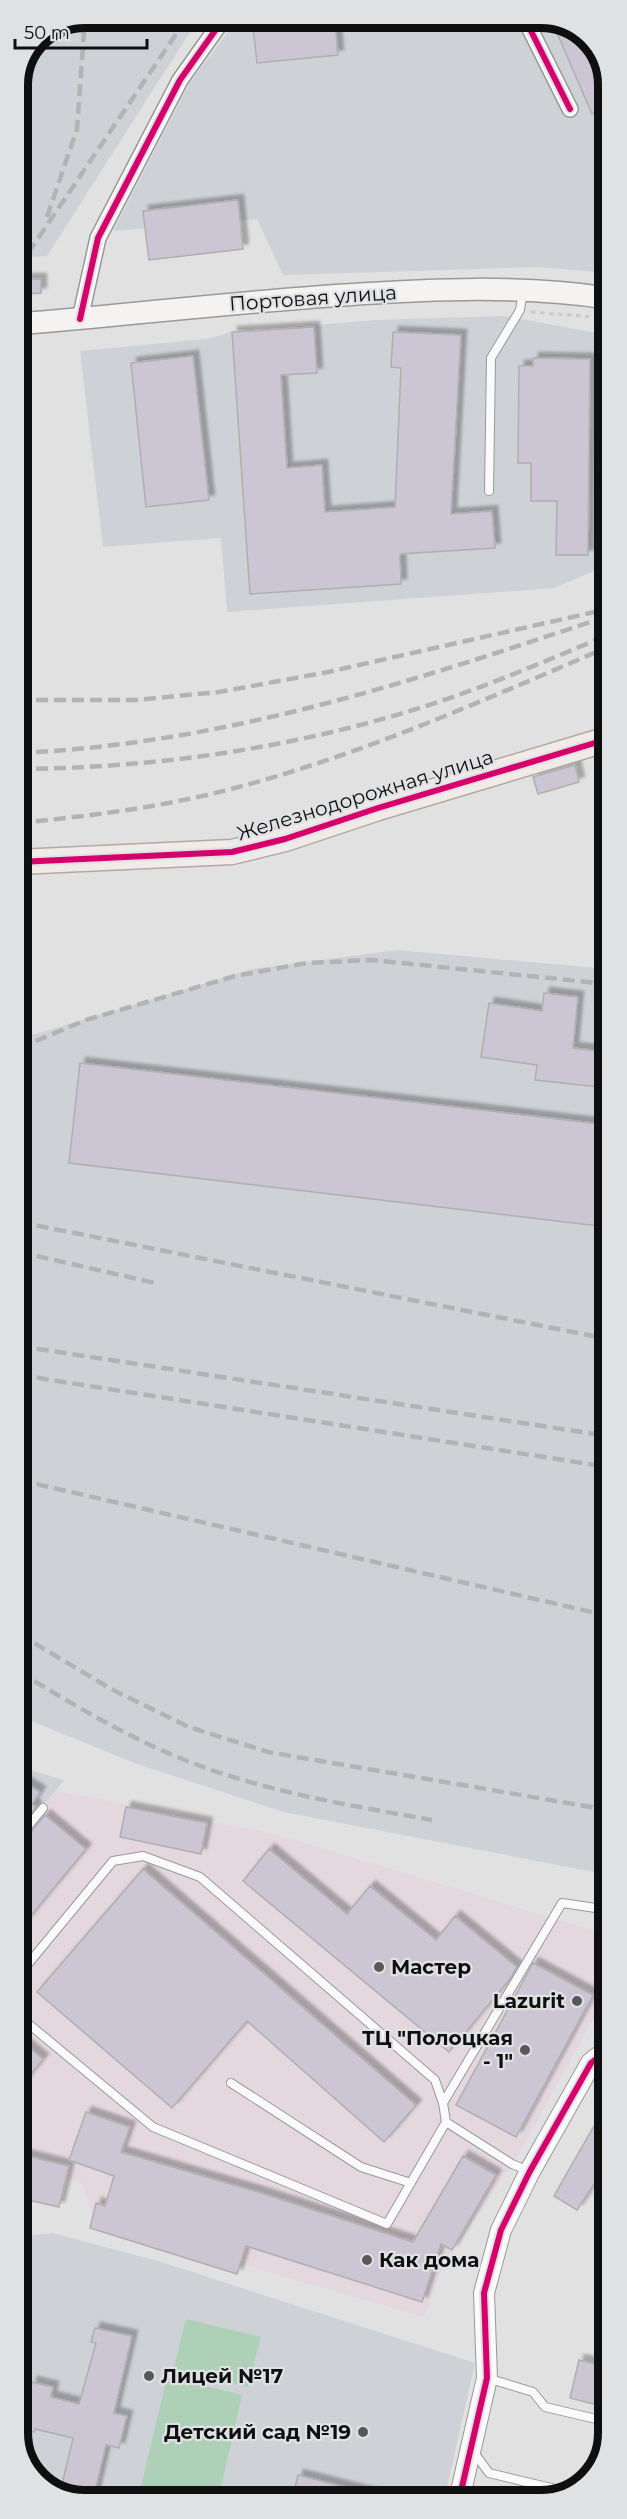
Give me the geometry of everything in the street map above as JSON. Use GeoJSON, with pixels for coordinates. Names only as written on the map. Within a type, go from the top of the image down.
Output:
{"type":"FeatureCollection","features":[{"type":"Feature","properties":{"kind":"main road","name":"Портовая улица"},"geometry":{"type":"LineString","coordinates":[[28,323],[287,299],[440,289],[523,289],[598,297]]}},
{"type":"Feature","properties":{"kind":"main road","name":"Железнодорожная улица"},"geometry":{"type":"LineString","coordinates":[[28,862],[232,852],[285,839],[378,808],[598,742]]}},
{"type":"Feature","properties":{"kind":"street"},"geometry":{"type":"LineString","coordinates":[[80,319],[98,238],[180,80],[217,28]]}},
{"type":"Feature","properties":{"kind":"street"},"geometry":{"type":"LineString","coordinates":[[530,29],[570,109]]}},
{"type":"Feature","properties":{"kind":"street"},"geometry":{"type":"LineString","coordinates":[[461,2490],[487,2378],[484,2293],[501,2230],[530,2171],[591,2063],[598,2058]]}},
{"type":"Feature","properties":{"kind":"lane"},"geometry":{"type":"LineString","coordinates":[[489,491],[491,358],[520,310],[523,289]]}},
{"type":"Feature","properties":{"kind":"lane"},"geometry":{"type":"LineString","coordinates":[[28,1826],[43,1808]]}},
{"type":"Feature","properties":{"kind":"lane"},"geometry":{"type":"LineString","coordinates":[[28,1965],[113,1861],[143,1856],[200,1877],[435,2079],[443,2103],[446,2122],[387,2224],[153,2127],[28,2023]]}},
{"type":"Feature","properties":{"kind":"lane"},"geometry":{"type":"LineString","coordinates":[[443,2103],[562,1903],[598,1908]]}},
{"type":"Feature","properties":{"kind":"lane"},"geometry":{"type":"LineString","coordinates":[[231,2083],[361,2167],[411,2182]]}},
{"type":"Feature","properties":{"kind":"lane"},"geometry":{"type":"LineString","coordinates":[[446,2122],[512,2164],[530,2171]]}},
{"type":"Feature","properties":{"kind":"lane"},"geometry":{"type":"LineString","coordinates":[[487,2378],[533,2392],[545,2407],[598,2419]]}},
{"type":"Feature","properties":{"kind":"lane"},"geometry":{"type":"LineString","coordinates":[[471,2448],[489,2473],[554,2489]]}},
{"type":"Feature","properties":{"kind":"shaded area"},"geometry":{"type":"Polygon","coordinates":[[[86,28],[192,28],[47,256],[28,257],[28,86],[38,54],[54,38],[74,30],[86,28]]]}},
{"type":"Feature","properties":{"kind":"shaded area"},"geometry":{"type":"Polygon","coordinates":[[[230,28],[545,29],[563,33],[573,38],[587,51],[597,74],[598,272],[539,267],[283,275],[257,219],[113,231],[189,84],[230,28]]]}},
{"type":"Feature","properties":{"kind":"shaded area"},"geometry":{"type":"Polygon","coordinates":[[[504,316],[598,333],[598,569],[554,588],[227,612],[221,538],[103,547],[80,351],[206,339],[232,332],[377,320],[504,316]]]}},
{"type":"Feature","properties":{"kind":"shaded area"},"geometry":{"type":"Polygon","coordinates":[[[397,950],[598,968],[598,1873],[284,1812],[137,1764],[28,1720],[28,1036],[253,969],[397,950]]]}},
{"type":"Feature","properties":{"kind":"shaded area"},"geometry":{"type":"Polygon","coordinates":[[[28,1770],[64,1780],[28,1824],[28,1770]]]}},
{"type":"Feature","properties":{"kind":"shaded area"},"geometry":{"type":"Polygon","coordinates":[[[28,1781],[38,1787],[275,1834],[598,1932],[598,2011],[519,2154],[444,2264],[424,2317],[95,2222],[82,2183],[28,2166],[28,1781]]]}},
{"type":"Feature","properties":{"kind":"shaded area","name":"Лицей №17"},"geometry":{"type":"Polygon","coordinates":[[[53,2233],[161,2262],[475,2363],[446,2490],[82,2490],[71,2489],[54,2481],[36,2462],[28,2434],[28,2236],[53,2233]]]}},
{"type":"Feature","properties":{"kind":"green space"},"geometry":{"type":"Polygon","coordinates":[[[186,2319],[261,2337],[248,2387],[174,2368],[186,2319]]]}},
{"type":"Feature","properties":{"kind":"green space"},"geometry":{"type":"Polygon","coordinates":[[[167,2377],[242,2395],[220,2490],[140,2490],[167,2377]]]}},
{"type":"Feature","properties":{"kind":"building"},"geometry":{"type":"Polygon","coordinates":[[[253,28],[336,29],[338,55],[257,63],[253,28]]]}},
{"type":"Feature","properties":{"kind":"building"},"geometry":{"type":"Polygon","coordinates":[[[556,31],[573,38],[591,57],[597,74],[598,86],[598,111],[592,114],[556,31]]]}},
{"type":"Feature","properties":{"kind":"building"},"geometry":{"type":"Polygon","coordinates":[[[238,200],[243,249],[149,260],[143,211],[238,200]]]}},
{"type":"Feature","properties":{"kind":"building"},"geometry":{"type":"Polygon","coordinates":[[[28,279],[41,279],[41,293],[28,294],[28,279]]]}},
{"type":"Feature","properties":{"kind":"building"},"geometry":{"type":"Polygon","coordinates":[[[314,327],[317,373],[281,375],[287,468],[322,465],[325,512],[395,507],[401,368],[391,367],[393,332],[461,335],[451,514],[492,511],[495,548],[400,554],[401,584],[250,594],[232,332],[314,327]]]}},
{"type":"Feature","properties":{"kind":"building"},"geometry":{"type":"Polygon","coordinates":[[[193,356],[209,500],[146,507],[131,363],[193,356]]]}},
{"type":"Feature","properties":{"kind":"building"},"geometry":{"type":"Polygon","coordinates":[[[533,358],[590,359],[588,555],[556,555],[557,501],[531,501],[531,463],[518,463],[519,366],[533,366],[533,358]]]}},
{"type":"Feature","properties":{"kind":"building"},"geometry":{"type":"Polygon","coordinates":[[[575,765],[579,782],[538,794],[533,777],[575,765]]]}},
{"type":"Feature","properties":{"kind":"building"},"geometry":{"type":"Polygon","coordinates":[[[544,993],[578,997],[573,1048],[598,1051],[598,1087],[535,1080],[537,1065],[481,1057],[489,1003],[542,1011],[544,993]]]}},
{"type":"Feature","properties":{"kind":"building"},"geometry":{"type":"Polygon","coordinates":[[[80,1063],[598,1124],[598,1226],[69,1163],[80,1063]]]}},
{"type":"Feature","properties":{"kind":"building"},"geometry":{"type":"Polygon","coordinates":[[[28,1785],[40,1792],[32,1804],[36,1807],[28,1817],[28,1785]]]}},
{"type":"Feature","properties":{"kind":"building"},"geometry":{"type":"Polygon","coordinates":[[[126,1807],[207,1823],[201,1854],[120,1837],[126,1807]]]}},
{"type":"Feature","properties":{"kind":"building"},"geometry":{"type":"Polygon","coordinates":[[[45,1815],[86,1849],[28,1919],[28,1836],[45,1815]]]}},
{"type":"Feature","properties":{"kind":"building"},"geometry":{"type":"Polygon","coordinates":[[[269,1849],[347,1914],[370,1886],[436,1940],[455,1916],[517,1967],[510,1979],[449,2052],[243,1881],[269,1849]]]}},
{"type":"Feature","properties":{"kind":"building"},"geometry":{"type":"Polygon","coordinates":[[[143,1869],[416,2105],[384,2142],[247,2021],[172,2108],[37,1992],[143,1869]]]}},
{"type":"Feature","properties":{"kind":"building","name":"ТЦ \"Полоцкая - 1\""},"geometry":{"type":"Polygon","coordinates":[[[533,1963],[593,1995],[516,2137],[456,2105],[533,1963]]]}},
{"type":"Feature","properties":{"kind":"building"},"geometry":{"type":"Polygon","coordinates":[[[28,2046],[43,2059],[28,2078],[28,2046]]]}},
{"type":"Feature","properties":{"kind":"building"},"geometry":{"type":"Polygon","coordinates":[[[86,2112],[130,2127],[121,2152],[258,2192],[413,2242],[463,2156],[496,2175],[452,2250],[441,2244],[422,2302],[246,2246],[237,2274],[90,2228],[96,2203],[105,2206],[114,2176],[69,2160],[86,2112]]]}},
{"type":"Feature","properties":{"kind":"building"},"geometry":{"type":"Polygon","coordinates":[[[594,2126],[598,2128],[598,2178],[577,2210],[554,2196],[594,2126]]]}},
{"type":"Feature","properties":{"kind":"building"},"geometry":{"type":"Polygon","coordinates":[[[28,2156],[69,2166],[59,2207],[28,2200],[28,2156]]]}},
{"type":"Feature","properties":{"kind":"building"},"geometry":{"type":"Polygon","coordinates":[[[95,2328],[132,2336],[114,2413],[127,2416],[119,2448],[106,2445],[95,2490],[71,2489],[62,2485],[73,2438],[35,2429],[34,2432],[28,2430],[28,2392],[30,2392],[32,2382],[53,2387],[51,2397],[79,2404],[96,2343],[91,2342],[95,2328]]]}},
{"type":"Feature","properties":{"kind":"building"},"geometry":{"type":"Polygon","coordinates":[[[579,2360],[598,2364],[598,2405],[570,2398],[579,2360]]]}},
{"type":"Feature","properties":{"kind":"building"},"geometry":{"type":"Polygon","coordinates":[[[298,2475],[357,2490],[294,2490],[298,2475]]]}},
{"type":"Feature","properties":{"kind":"railway"},"geometry":{"type":"LineString","coordinates":[[47,217],[77,129],[84,28]]}},
{"type":"Feature","properties":{"kind":"railway"},"geometry":{"type":"LineString","coordinates":[[28,253],[180,28]]}},
{"type":"Feature","properties":{"kind":"railway"},"geometry":{"type":"LineString","coordinates":[[28,700],[135,700],[219,692],[328,672],[598,611]]}},
{"type":"Feature","properties":{"kind":"railway"},"geometry":{"type":"LineString","coordinates":[[28,752],[95,747],[170,737],[318,706],[463,664],[598,619]]}},
{"type":"Feature","properties":{"kind":"railway"},"geometry":{"type":"LineString","coordinates":[[28,769],[122,765],[173,760],[225,753],[326,733],[426,706],[598,639]]}},
{"type":"Feature","properties":{"kind":"railway"},"geometry":{"type":"LineString","coordinates":[[28,822],[89,815],[207,795],[310,766],[410,730],[598,651]]}},
{"type":"Feature","properties":{"kind":"railway"},"geometry":{"type":"LineString","coordinates":[[28,1044],[86,1020],[235,976],[307,963],[372,960],[598,983]]}},
{"type":"Feature","properties":{"kind":"railway"},"geometry":{"type":"LineString","coordinates":[[28,1224],[598,1337]]}},
{"type":"Feature","properties":{"kind":"railway"},"geometry":{"type":"LineString","coordinates":[[28,1254],[155,1283]]}},
{"type":"Feature","properties":{"kind":"railway"},"geometry":{"type":"LineString","coordinates":[[28,1347],[598,1434]]}},
{"type":"Feature","properties":{"kind":"railway"},"geometry":{"type":"LineString","coordinates":[[28,1376],[598,1465]]}},
{"type":"Feature","properties":{"kind":"railway"},"geometry":{"type":"LineString","coordinates":[[28,1482],[598,1613]]}},
{"type":"Feature","properties":{"kind":"railway"},"geometry":{"type":"LineString","coordinates":[[28,1639],[113,1690],[189,1727],[268,1752],[598,1808]]}},
{"type":"Feature","properties":{"kind":"railway"},"geometry":{"type":"LineString","coordinates":[[28,1677],[118,1729],[210,1770],[304,1796],[432,1820]]}},
{"type":"Feature","properties":{"kind":"cycle path"},"geometry":{"type":"LineString","coordinates":[[80,319],[98,238],[180,80],[217,28]]}},
{"type":"Feature","properties":{"kind":"cycle path"},"geometry":{"type":"LineString","coordinates":[[530,29],[570,109]]}},
{"type":"Feature","properties":{"kind":"cycle path"},"geometry":{"type":"LineString","coordinates":[[28,862],[232,852],[285,839],[378,808],[598,742]]}},
{"type":"Feature","properties":{"kind":"cycle path"},"geometry":{"type":"LineString","coordinates":[[461,2490],[487,2378],[484,2293],[501,2230],[530,2171],[591,2063],[598,2058]]}},
{"type":"Feature","properties":{"kind":"place","name":"Мастер"},"geometry":{"type":"Point","coordinates":[379,1967]}},
{"type":"Feature","properties":{"kind":"place","name":"Lazurit"},"geometry":{"type":"Point","coordinates":[577,2001]}},
{"type":"Feature","properties":{"kind":"place","name":"ТЦ \"Полоцкая - 1\""},"geometry":{"type":"Point","coordinates":[525,2050]}},
{"type":"Feature","properties":{"kind":"place","name":"Как дома"},"geometry":{"type":"Point","coordinates":[367,2260]}},
{"type":"Feature","properties":{"kind":"place","name":"Лицей №17"},"geometry":{"type":"Point","coordinates":[149,2376]}},
{"type":"Feature","properties":{"kind":"place","name":"Детский сад №19"},"geometry":{"type":"Point","coordinates":[363,2432]}}]}
